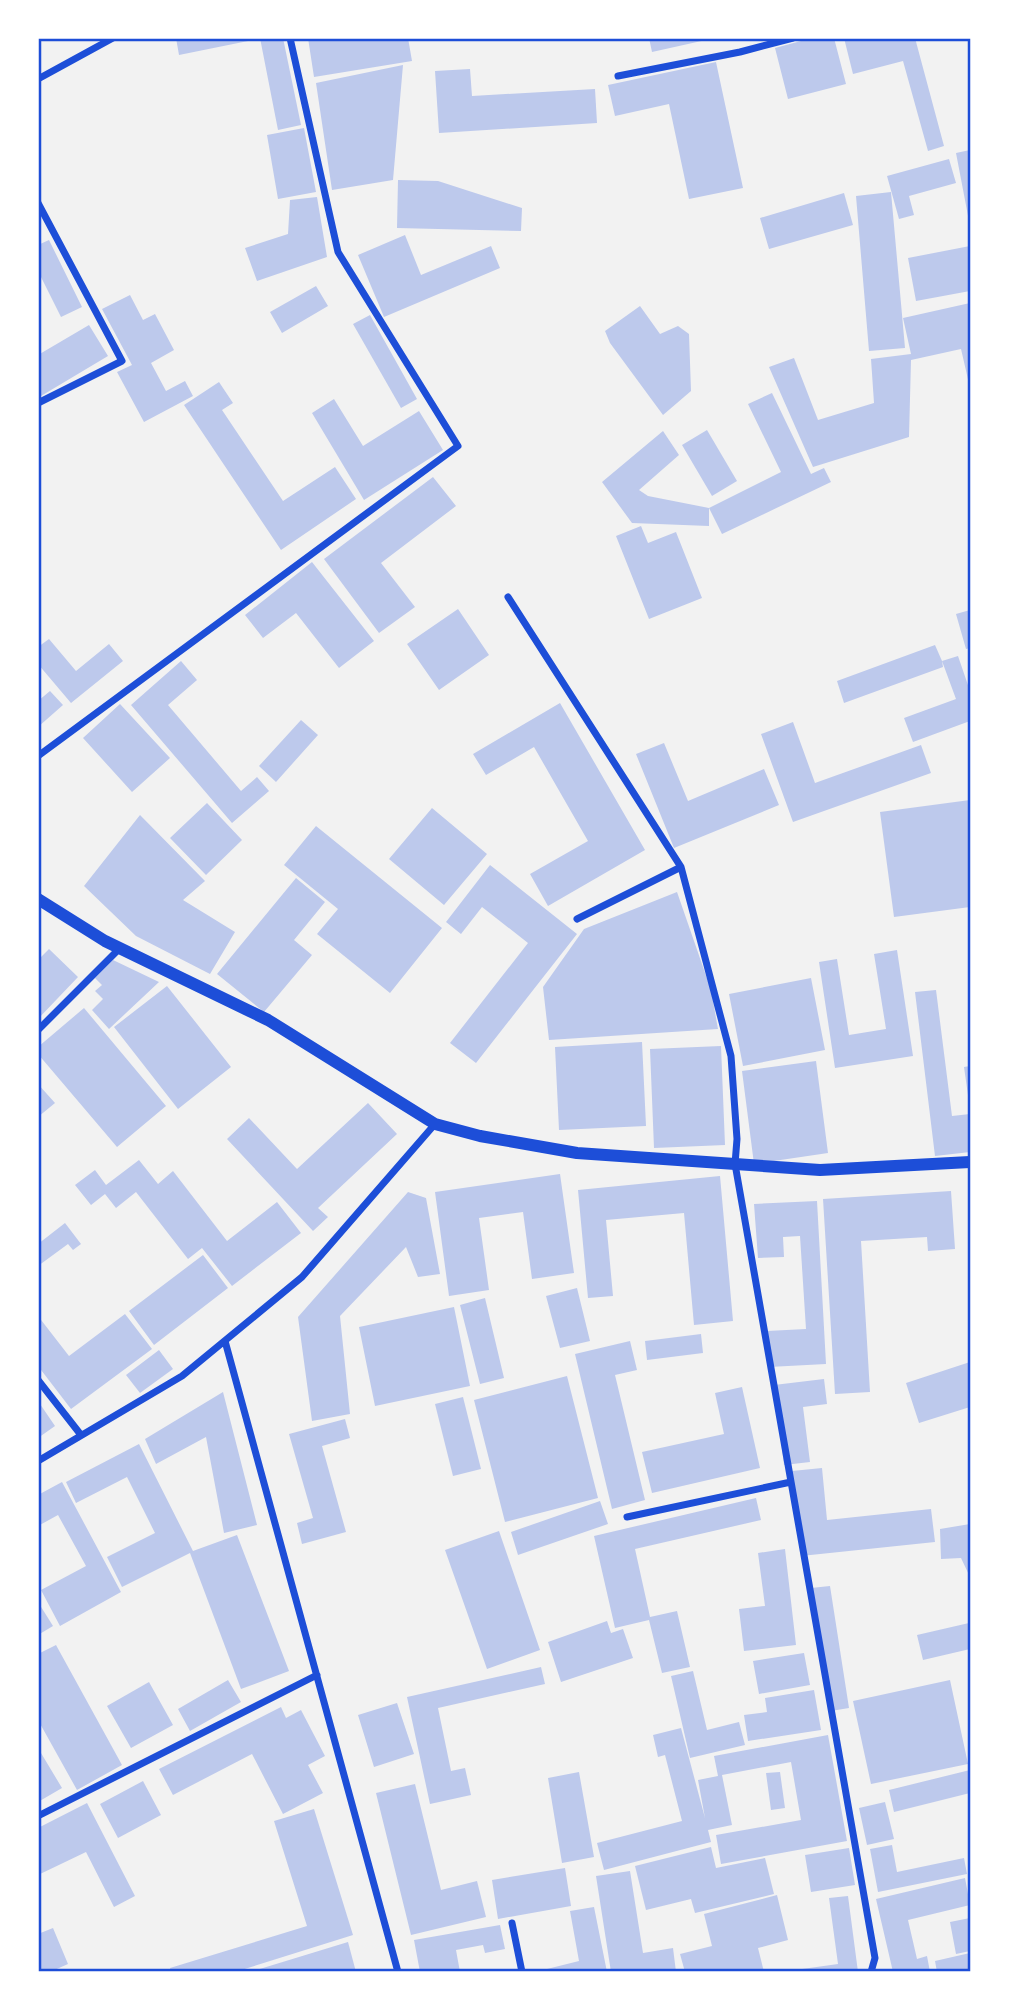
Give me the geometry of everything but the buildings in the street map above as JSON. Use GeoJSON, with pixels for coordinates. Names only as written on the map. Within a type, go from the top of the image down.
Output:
{"type":"FeatureCollection","features":[{"type":"Feature","properties":{"kind":"street"},"geometry":{"type":"LineString","coordinates":[[38,79],[113,38]]}},
{"type":"Feature","properties":{"kind":"street"},"geometry":{"type":"LineString","coordinates":[[38,756],[458,446],[338,252],[290,38]]}},
{"type":"Feature","properties":{"kind":"street"},"geometry":{"type":"LineString","coordinates":[[618,76],[740,52],[793,38]]}},
{"type":"Feature","properties":{"kind":"street"},"geometry":{"type":"LineString","coordinates":[[38,203],[122,361],[38,403]]}},
{"type":"Feature","properties":{"kind":"street"},"geometry":{"type":"LineString","coordinates":[[508,597],[681,867],[731,1056],[737,1139],[735,1164],[875,1958],[871,1972]]}},
{"type":"Feature","properties":{"kind":"street"},"geometry":{"type":"LineString","coordinates":[[577,919],[681,867]]}},
{"type":"Feature","properties":{"kind":"street"},"geometry":{"type":"LineString","coordinates":[[38,899],[105,941],[268,1020],[435,1125],[480,1136],[578,1153],[820,1170],[971,1162]]}},
{"type":"Feature","properties":{"kind":"street"},"geometry":{"type":"LineString","coordinates":[[38,1030],[120,948]]}},
{"type":"Feature","properties":{"kind":"street"},"geometry":{"type":"LineString","coordinates":[[38,1461],[183,1376],[302,1276],[435,1125]]}},
{"type":"Feature","properties":{"kind":"street"},"geometry":{"type":"LineString","coordinates":[[225,1341],[398,1972]]}},
{"type":"Feature","properties":{"kind":"street"},"geometry":{"type":"LineString","coordinates":[[38,1380],[81,1436]]}},
{"type":"Feature","properties":{"kind":"street"},"geometry":{"type":"LineString","coordinates":[[627,1517],[791,1482]]}},
{"type":"Feature","properties":{"kind":"street"},"geometry":{"type":"LineString","coordinates":[[38,1816],[317,1675]]}},
{"type":"Feature","properties":{"kind":"street"},"geometry":{"type":"LineString","coordinates":[[512,1923],[522,1972]]}}]}
